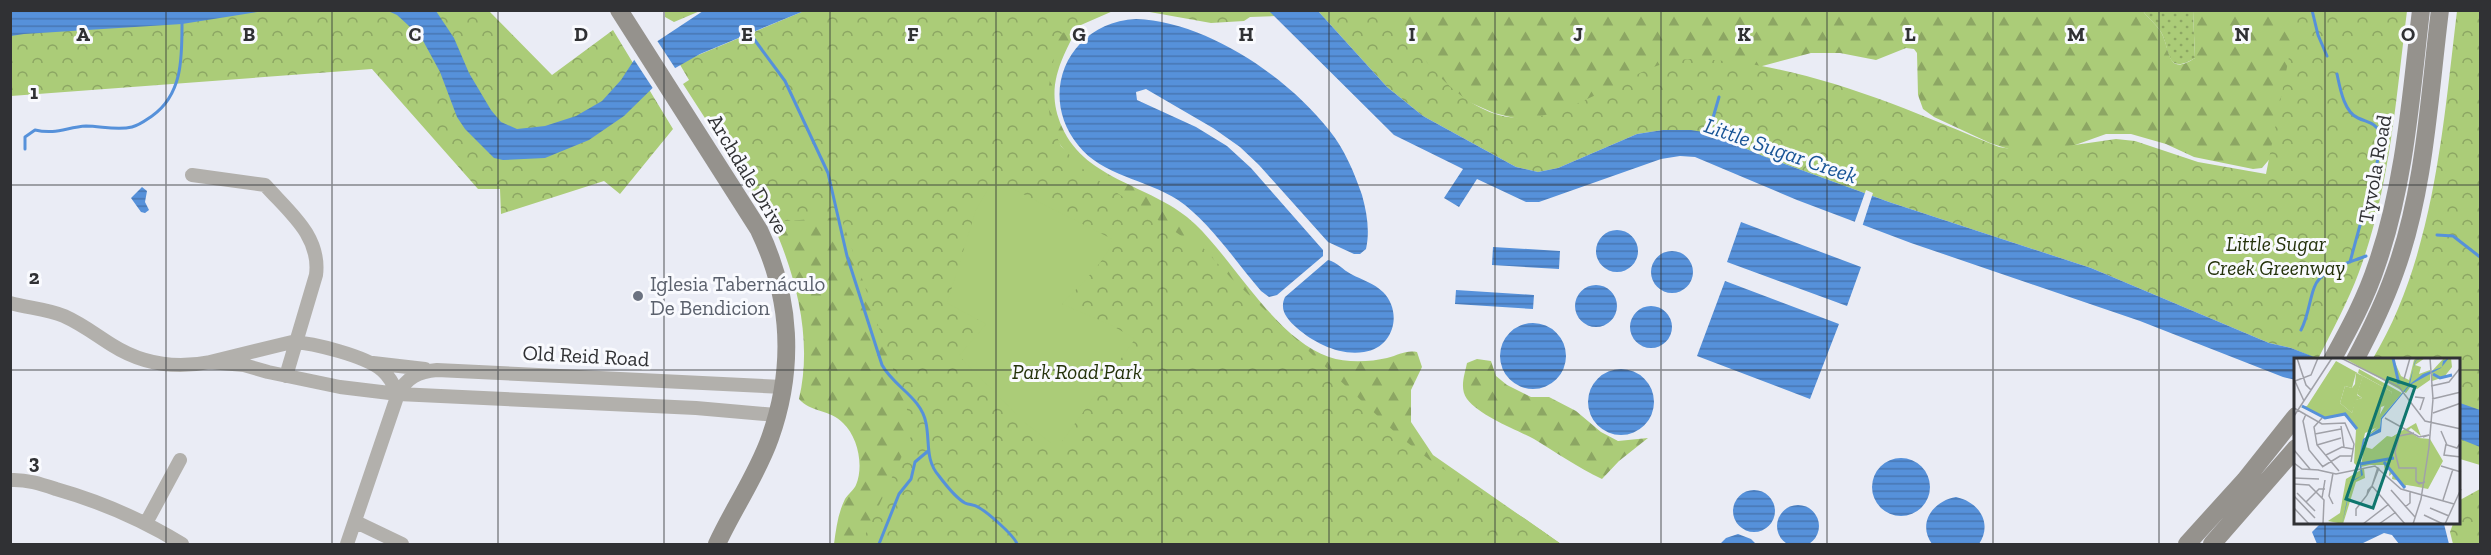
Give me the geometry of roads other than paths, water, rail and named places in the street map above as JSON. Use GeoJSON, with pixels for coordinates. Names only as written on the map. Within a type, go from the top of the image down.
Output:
{"type":"FeatureCollection","features":[{"type":"Feature","properties":{"kind":"main road","name":"Archdale Drive"},"geometry":{"type":"LineString","coordinates":[[619,10],[751,217],[770,255],[782,291],[787,327],[787,359],[783,387],[770,439],[717,544]]}},
{"type":"Feature","properties":{"kind":"main road","name":"Tyvola Road"},"geometry":{"type":"LineString","coordinates":[[2333,358],[2366,295],[2392,210],[2406,131],[2421,10]]}},
{"type":"Feature","properties":{"kind":"main road","name":"Tyvola Road"},"geometry":{"type":"LineString","coordinates":[[2356,358],[2396,271],[2410,217],[2424,140],[2440,10]]}},
{"type":"Feature","properties":{"kind":"main road"},"geometry":{"type":"LineString","coordinates":[[2187,544],[2260,462],[2294,419]]}},
{"type":"Feature","properties":{"kind":"main road"},"geometry":{"type":"LineString","coordinates":[[2212,544],[2294,450]]}},
{"type":"Feature","properties":{"kind":"street"},"geometry":{"type":"LineString","coordinates":[[192,175],[265,185],[311,239],[317,262],[316,275],[286,376]]}},
{"type":"Feature","properties":{"kind":"street"},"geometry":{"type":"LineString","coordinates":[[10,303],[63,316],[113,346],[145,360],[174,366],[210,363],[244,365],[348,388],[398,394],[696,408],[776,415]]}},
{"type":"Feature","properties":{"kind":"street"},"geometry":{"type":"LineString","coordinates":[[210,363],[265,347],[295,342],[368,362],[436,370]]}},
{"type":"Feature","properties":{"kind":"street"},"geometry":{"type":"LineString","coordinates":[[368,362],[383,371],[398,394]]}},
{"type":"Feature","properties":{"kind":"street","name":"Old Reid Road"},"geometry":{"type":"LineString","coordinates":[[347,544],[392,405],[410,377],[436,370],[783,387]]}},
{"type":"Feature","properties":{"kind":"street"},"geometry":{"type":"LineString","coordinates":[[146,523],[180,460]]}},
{"type":"Feature","properties":{"kind":"street"},"geometry":{"type":"LineString","coordinates":[[10,480],[28,481],[101,502],[146,523],[182,544]]}},
{"type":"Feature","properties":{"kind":"street"},"geometry":{"type":"LineString","coordinates":[[356,522],[402,544]]}},
{"type":"Feature","properties":{"kind":"water"},"geometry":{"type":"Polygon","coordinates":[[[11,10],[264,11],[182,24],[11,36],[11,10]]]}},
{"type":"Feature","properties":{"kind":"water"},"geometry":{"type":"Polygon","coordinates":[[[388,11],[436,11],[454,38],[469,73],[491,110],[501,122],[517,129],[545,126],[576,116],[602,101],[621,80],[638,54],[703,11],[804,11],[700,54],[670,71],[624,116],[589,140],[545,158],[503,160],[494,158],[465,129],[457,117],[440,72],[421,37],[397,15],[388,11]]]}},
{"type":"Feature","properties":{"kind":"water"},"geometry":{"type":"Polygon","coordinates":[[[1269,11],[1318,11],[1387,87],[1423,116],[1516,167],[1538,172],[1558,168],[1637,134],[1663,130],[1691,130],[1709,133],[1763,156],[1889,202],[2091,268],[2269,343],[2291,348],[2317,358],[2294,358],[2294,380],[2283,377],[2140,321],[1911,243],[1797,200],[1695,157],[1680,156],[1661,159],[1539,202],[1526,202],[1477,179],[1459,207],[1444,198],[1463,169],[1394,135],[1269,11]]]}},
{"type":"Feature","properties":{"kind":"water"},"geometry":{"type":"Polygon","coordinates":[[[1136,19],[1162,22],[1189,30],[1243,55],[1291,90],[1311,110],[1340,145],[1356,178],[1367,215],[1366,249],[1360,254],[1354,254],[1328,242],[1240,147],[1213,128],[1146,89],[1136,92],[1137,100],[1196,127],[1227,146],[1251,168],[1323,250],[1323,256],[1277,295],[1269,297],[1261,291],[1201,219],[1178,200],[1099,164],[1078,145],[1066,125],[1060,104],[1060,83],[1066,64],[1078,46],[1093,33],[1113,23],[1136,19]]]}},
{"type":"Feature","properties":{"kind":"water"},"geometry":{"type":"Polygon","coordinates":[[[142,187],[147,191],[145,202],[149,210],[145,213],[141,212],[131,198],[142,187]]]}},
{"type":"Feature","properties":{"kind":"water"},"geometry":{"type":"Polygon","coordinates":[[[1741,222],[1861,267],[1847,306],[1727,262],[1741,222]]]}},
{"type":"Feature","properties":{"kind":"water"},"geometry":{"type":"Polygon","coordinates":[[[1617,230],[1632,236],[1638,251],[1632,266],[1617,272],[1602,266],[1596,251],[1602,236],[1617,230]]]}},
{"type":"Feature","properties":{"kind":"water"},"geometry":{"type":"Polygon","coordinates":[[[1493,247],[1560,251],[1559,269],[1492,265],[1493,247]]]}},
{"type":"Feature","properties":{"kind":"water"},"geometry":{"type":"Polygon","coordinates":[[[1672,251],[1687,257],[1693,272],[1687,287],[1672,293],[1657,287],[1651,272],[1657,257],[1672,251]]]}},
{"type":"Feature","properties":{"kind":"water"},"geometry":{"type":"Polygon","coordinates":[[[1328,260],[1376,286],[1389,300],[1393,309],[1392,328],[1382,344],[1374,349],[1355,353],[1328,347],[1304,334],[1285,314],[1283,302],[1285,297],[1328,260]]]}},
{"type":"Feature","properties":{"kind":"water"},"geometry":{"type":"Polygon","coordinates":[[[1725,281],[1839,324],[1810,399],[1697,356],[1725,281]]]}},
{"type":"Feature","properties":{"kind":"water"},"geometry":{"type":"Polygon","coordinates":[[[1596,285],[1611,291],[1617,306],[1611,321],[1596,327],[1581,321],[1575,306],[1581,291],[1596,285]]]}},
{"type":"Feature","properties":{"kind":"water"},"geometry":{"type":"Polygon","coordinates":[[[1456,290],[1534,295],[1533,309],[1455,304],[1456,290]]]}},
{"type":"Feature","properties":{"kind":"water"},"geometry":{"type":"Polygon","coordinates":[[[1651,306],[1666,312],[1672,327],[1666,342],[1651,348],[1636,342],[1630,327],[1636,312],[1651,306]]]}},
{"type":"Feature","properties":{"kind":"water"},"geometry":{"type":"Polygon","coordinates":[[[1533,323],[1545,326],[1556,333],[1563,344],[1566,356],[1563,368],[1556,379],[1545,386],[1533,389],[1521,386],[1510,379],[1503,368],[1500,356],[1503,344],[1510,333],[1521,326],[1533,323]]]}},
{"type":"Feature","properties":{"kind":"water"},"geometry":{"type":"Polygon","coordinates":[[[1621,369],[1633,372],[1644,379],[1651,390],[1654,402],[1651,414],[1644,425],[1633,432],[1621,435],[1609,432],[1598,425],[1591,414],[1588,402],[1591,390],[1598,379],[1609,372],[1621,369]]]}},
{"type":"Feature","properties":{"kind":"water"},"geometry":{"type":"Polygon","coordinates":[[[2461,403],[2480,410],[2480,447],[2461,439],[2461,403]]]}},
{"type":"Feature","properties":{"kind":"water"},"geometry":{"type":"Polygon","coordinates":[[[1895,458],[1907,458],[1922,466],[1930,481],[1930,493],[1922,508],[1907,516],[1895,516],[1880,508],[1872,493],[1872,481],[1880,466],[1895,458]]]}},
{"type":"Feature","properties":{"kind":"water"},"geometry":{"type":"Polygon","coordinates":[[[1754,490],[1769,496],[1775,511],[1769,526],[1754,532],[1739,526],[1733,511],[1739,496],[1754,490]]]}},
{"type":"Feature","properties":{"kind":"water"},"geometry":{"type":"Polygon","coordinates":[[[1956,497],[1971,504],[1981,514],[1985,528],[1979,544],[1932,544],[1926,528],[1930,514],[1940,503],[1956,497]]]}},
{"type":"Feature","properties":{"kind":"water"},"geometry":{"type":"Polygon","coordinates":[[[1798,505],[1813,511],[1819,526],[1813,541],[1798,547],[1783,541],[1777,526],[1783,511],[1798,505]]]}},
{"type":"Feature","properties":{"kind":"water"},"geometry":{"type":"Polygon","coordinates":[[[2319,525],[2444,525],[2449,544],[2399,544],[2392,535],[2384,533],[2361,544],[2317,544],[2312,532],[2319,525]]]}},
{"type":"Feature","properties":{"kind":"water"},"geometry":{"type":"Polygon","coordinates":[[[1738,534],[1751,539],[1756,544],[1720,544],[1726,538],[1738,534]]]}},
{"type":"Feature","properties":{"kind":"waterway"},"geometry":{"type":"LineString","coordinates":[[2312,10],[2318,35],[2327,56]]}},
{"type":"Feature","properties":{"kind":"waterway"},"geometry":{"type":"LineString","coordinates":[[25,149],[25,137],[35,130],[55,131],[86,126],[126,128],[138,125],[152,116],[170,97],[179,74],[182,22]]}},
{"type":"Feature","properties":{"kind":"waterway"},"geometry":{"type":"LineString","coordinates":[[748,31],[785,81],[828,173],[847,256],[882,365],[893,380],[919,406],[926,423],[930,457],[935,470],[958,498],[987,514],[1006,530],[1017,544]]}},
{"type":"Feature","properties":{"kind":"waterway"},"geometry":{"type":"LineString","coordinates":[[2337,74],[2343,99],[2349,111],[2374,125],[2381,133],[2378,159],[2350,262]]}},
{"type":"Feature","properties":{"kind":"waterway","name":"Little Sugar Creek"},"geometry":{"type":"LineString","coordinates":[[1708,135],[1719,97]]}},
{"type":"Feature","properties":{"kind":"waterway"},"geometry":{"type":"LineString","coordinates":[[2437,235],[2453,236],[2480,257]]}},
{"type":"Feature","properties":{"kind":"waterway"},"geometry":{"type":"LineString","coordinates":[[2301,330],[2317,281],[2329,271],[2366,256]]}},
{"type":"Feature","properties":{"kind":"waterway"},"geometry":{"type":"LineString","coordinates":[[879,544],[899,494],[911,479],[915,462],[928,451]]}},
{"type":"Feature","properties":{"kind":"place","name":"Iglesia Tabernáculo De Bendicion"},"geometry":{"type":"Point","coordinates":[638,296]}},
{"type":"Feature","properties":{"kind":"park label","name":"Little Sugar Creek Greenway"},"geometry":{"type":"Point","coordinates":[2276,256]}},
{"type":"Feature","properties":{"kind":"park label","name":"Park Road Park"},"geometry":{"type":"Point","coordinates":[1077,372]}}]}
